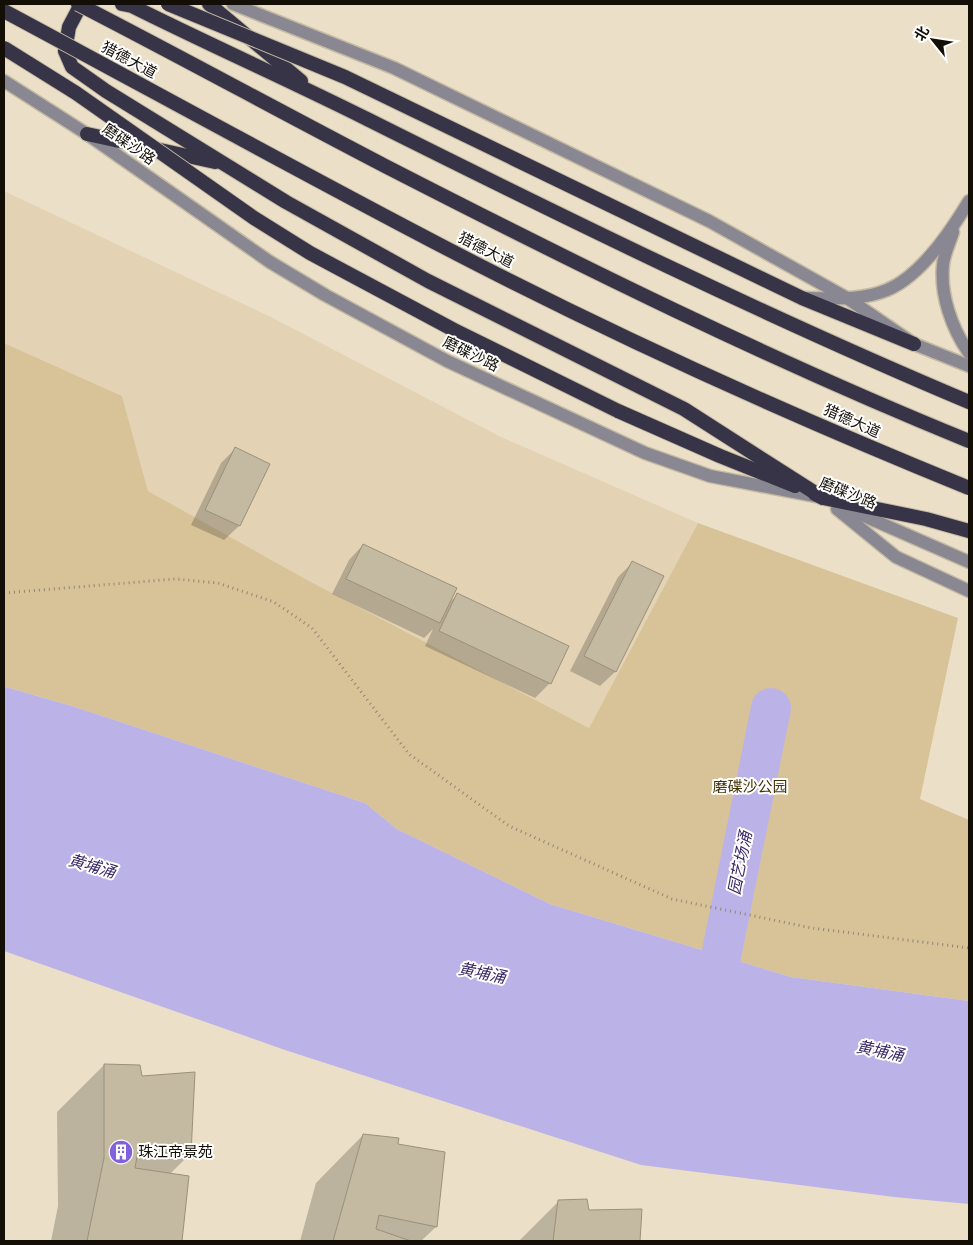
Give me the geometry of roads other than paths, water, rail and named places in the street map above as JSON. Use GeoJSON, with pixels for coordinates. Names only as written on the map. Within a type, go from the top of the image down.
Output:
{"type":"FeatureCollection","features":[{"type":"Feature","properties":{"kind":"highway","name":"猎德大道"},"geometry":{"type":"LineString","coordinates":[[78,4],[384,165],[576,263],[837,386],[969,441]]}},
{"type":"Feature","properties":{"kind":"highway"},"geometry":{"type":"LineString","coordinates":[[91,4],[78,10],[69,26],[65,51],[72,67],[286,202],[428,281],[684,409],[823,498]]}},
{"type":"Feature","properties":{"kind":"highway"},"geometry":{"type":"LineString","coordinates":[[122,4],[132,6],[317,94],[587,228],[831,342],[969,402]]}},
{"type":"Feature","properties":{"kind":"highway"},"geometry":{"type":"LineString","coordinates":[[168,4],[345,77],[802,298],[914,344]]}},
{"type":"Feature","properties":{"kind":"highway"},"geometry":{"type":"LineString","coordinates":[[209,4],[317,94]]}},
{"type":"Feature","properties":{"kind":"highway","name":"猎德大道"},"geometry":{"type":"LineString","coordinates":[[4,11],[420,235],[494,272],[711,376],[969,488]]}},
{"type":"Feature","properties":{"kind":"highway"},"geometry":{"type":"LineString","coordinates":[[4,48],[76,93],[254,218],[310,253],[463,334],[618,411],[720,456],[823,498],[926,518],[969,531]]}},
{"type":"Feature","properties":{"kind":"highway"},"geometry":{"type":"LineString","coordinates":[[87,134],[228,165]]}},
{"type":"Feature","properties":{"kind":"street"},"geometry":{"type":"LineString","coordinates":[[4,18],[10,4]]}},
{"type":"Feature","properties":{"kind":"street"},"geometry":{"type":"LineString","coordinates":[[233,4],[394,68],[709,221],[847,298],[914,344],[969,366]]}},
{"type":"Feature","properties":{"kind":"street","name":"磨碟沙路"},"geometry":{"type":"LineString","coordinates":[[4,81],[87,134],[270,262],[325,295],[447,360],[654,456],[710,476],[823,498],[969,562]]}},
{"type":"Feature","properties":{"kind":"street"},"geometry":{"type":"LineString","coordinates":[[802,298],[847,298],[887,290],[903,280],[926,260],[955,225],[969,201]]}},
{"type":"Feature","properties":{"kind":"street"},"geometry":{"type":"LineString","coordinates":[[955,225],[943,264],[943,285],[948,308],[958,334],[969,353]]}},
{"type":"Feature","properties":{"kind":"street"},"geometry":{"type":"LineString","coordinates":[[823,498],[896,557],[969,591]]}},
{"type":"Feature","properties":{"kind":"water","name":"黄埔涌"},"geometry":{"type":"Polygon","coordinates":[[[4,684],[6,687],[72,706],[365,803],[397,829],[550,904],[791,977],[969,1001],[969,1204],[894,1197],[641,1165],[285,1050],[4,951],[4,684]]]}},
{"type":"Feature","properties":{"kind":"waterway","name":"园艺场涌"},"geometry":{"type":"LineString","coordinates":[[710,1011],[771,708]]}},
{"type":"Feature","properties":{"kind":"place","name":"珠江帝景苑"},"geometry":{"type":"Point","coordinates":[121,1152]}},
{"type":"Feature","properties":{"kind":"park label","name":"磨碟沙公园"},"geometry":{"type":"Point","coordinates":[750,787]}}]}
